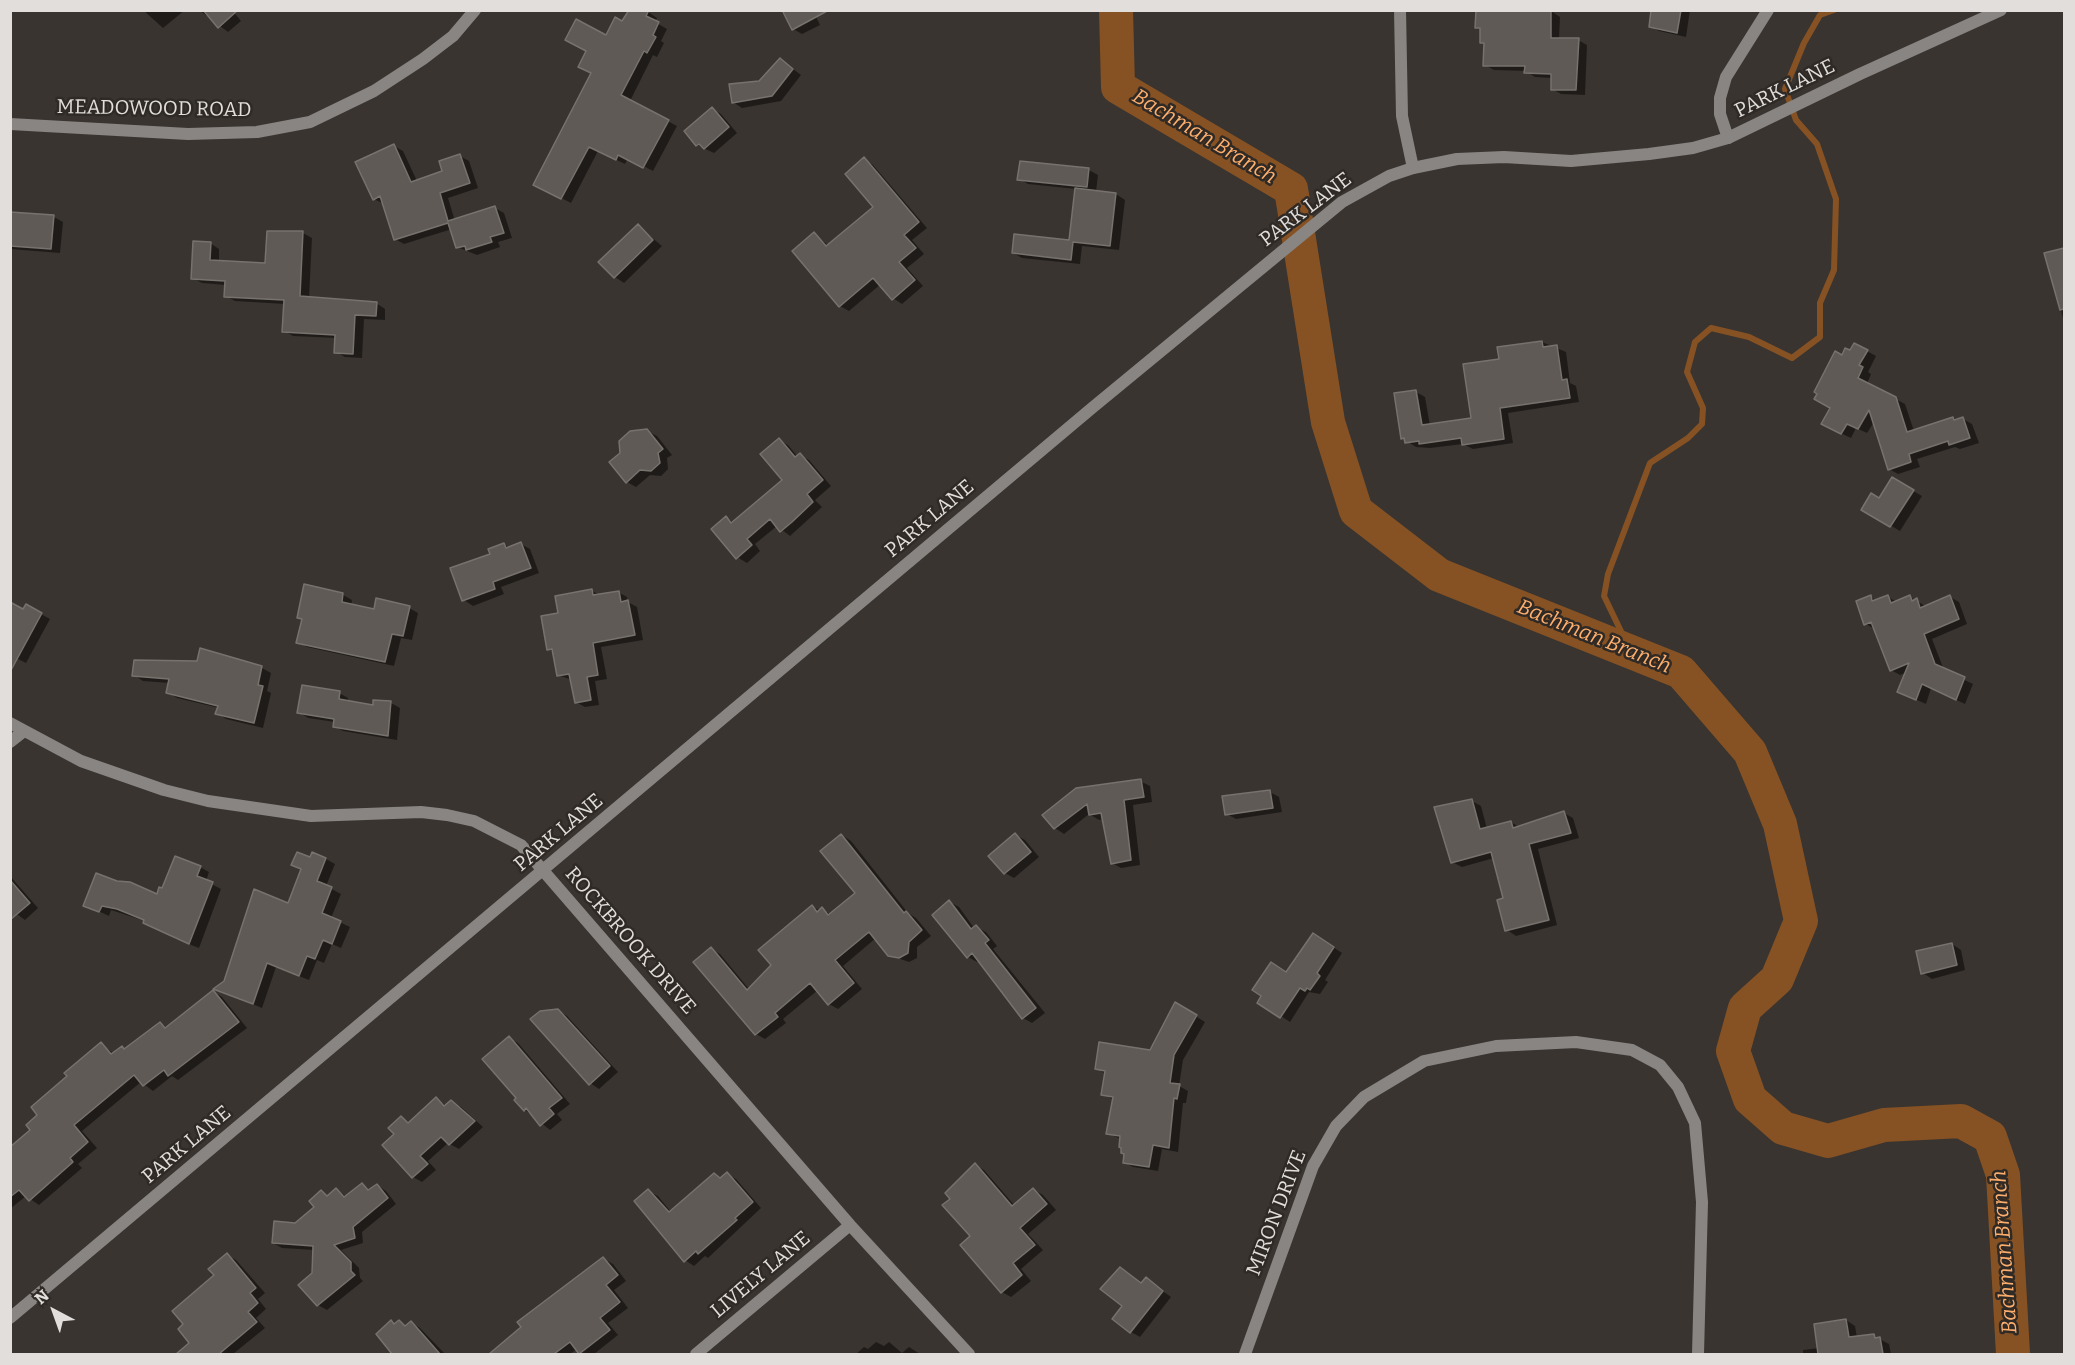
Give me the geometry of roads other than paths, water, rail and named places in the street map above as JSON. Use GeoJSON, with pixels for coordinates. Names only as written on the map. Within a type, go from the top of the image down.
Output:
{"type":"FeatureCollection","features":[{"type":"Feature","properties":{"kind":"street","name":"MEADOWOOD ROAD"},"geometry":{"type":"LineString","coordinates":[[10,124],[188,134],[257,132],[310,122],[374,91],[423,60],[453,36],[475,10]]}},
{"type":"Feature","properties":{"kind":"street"},"geometry":{"type":"LineString","coordinates":[[1400,10],[1402,116],[1413,168]]}},
{"type":"Feature","properties":{"kind":"street"},"geometry":{"type":"LineString","coordinates":[[1728,138],[1720,114],[1720,98],[1726,77],[1768,10]]}},
{"type":"Feature","properties":{"kind":"street","name":"PARK LANE"},"geometry":{"type":"LineString","coordinates":[[10,1318],[1318,220],[1368,187],[1413,168],[1456,159],[1504,158],[1571,161],[1693,148],[1728,138],[1773,118],[2001,10]]}},
{"type":"Feature","properties":{"kind":"street","name":"ROCKBROOK DRIVE"},"geometry":{"type":"LineString","coordinates":[[10,723],[81,761],[164,790],[208,801],[311,816],[421,812],[474,821],[521,845],[850,1225],[969,1354]]}},
{"type":"Feature","properties":{"kind":"street"},"geometry":{"type":"LineString","coordinates":[[10,742],[24,731]]}},
{"type":"Feature","properties":{"kind":"street","name":"MIRON DRIVE"},"geometry":{"type":"LineString","coordinates":[[1245,1354],[1313,1167],[1336,1126],[1364,1097],[1424,1061],[1496,1046],[1576,1042],[1632,1050],[1660,1065],[1678,1087],[1695,1123],[1702,1202],[1698,1354]]}},
{"type":"Feature","properties":{"kind":"street","name":"LIVELY LANE"},"geometry":{"type":"LineString","coordinates":[[696,1354],[850,1225]]}},
{"type":"Feature","properties":{"kind":"waterway","name":"Bachman Branch"},"geometry":{"type":"LineString","coordinates":[[1116,10],[1118,87],[1291,189],[1328,422],[1356,511],[1439,575],[1681,672],[1750,752],[1780,824],[1801,921],[1777,979],[1745,1008],[1733,1051],[1750,1099],[1783,1128],[1828,1141],[1884,1125],[1961,1121],[1990,1137],[2003,1175],[2013,1354]]}},
{"type":"Feature","properties":{"kind":"waterway"},"geometry":{"type":"LineString","coordinates":[[1631,652],[1604,596],[1608,574],[1650,463],[1688,438],[1702,424],[1703,408],[1687,372],[1695,342],[1711,328],[1749,337],[1792,358],[1820,337],[1820,303],[1834,270],[1836,199],[1817,144],[1796,120],[1785,89],[1804,43],[1820,15],[1834,10]]}}]}
